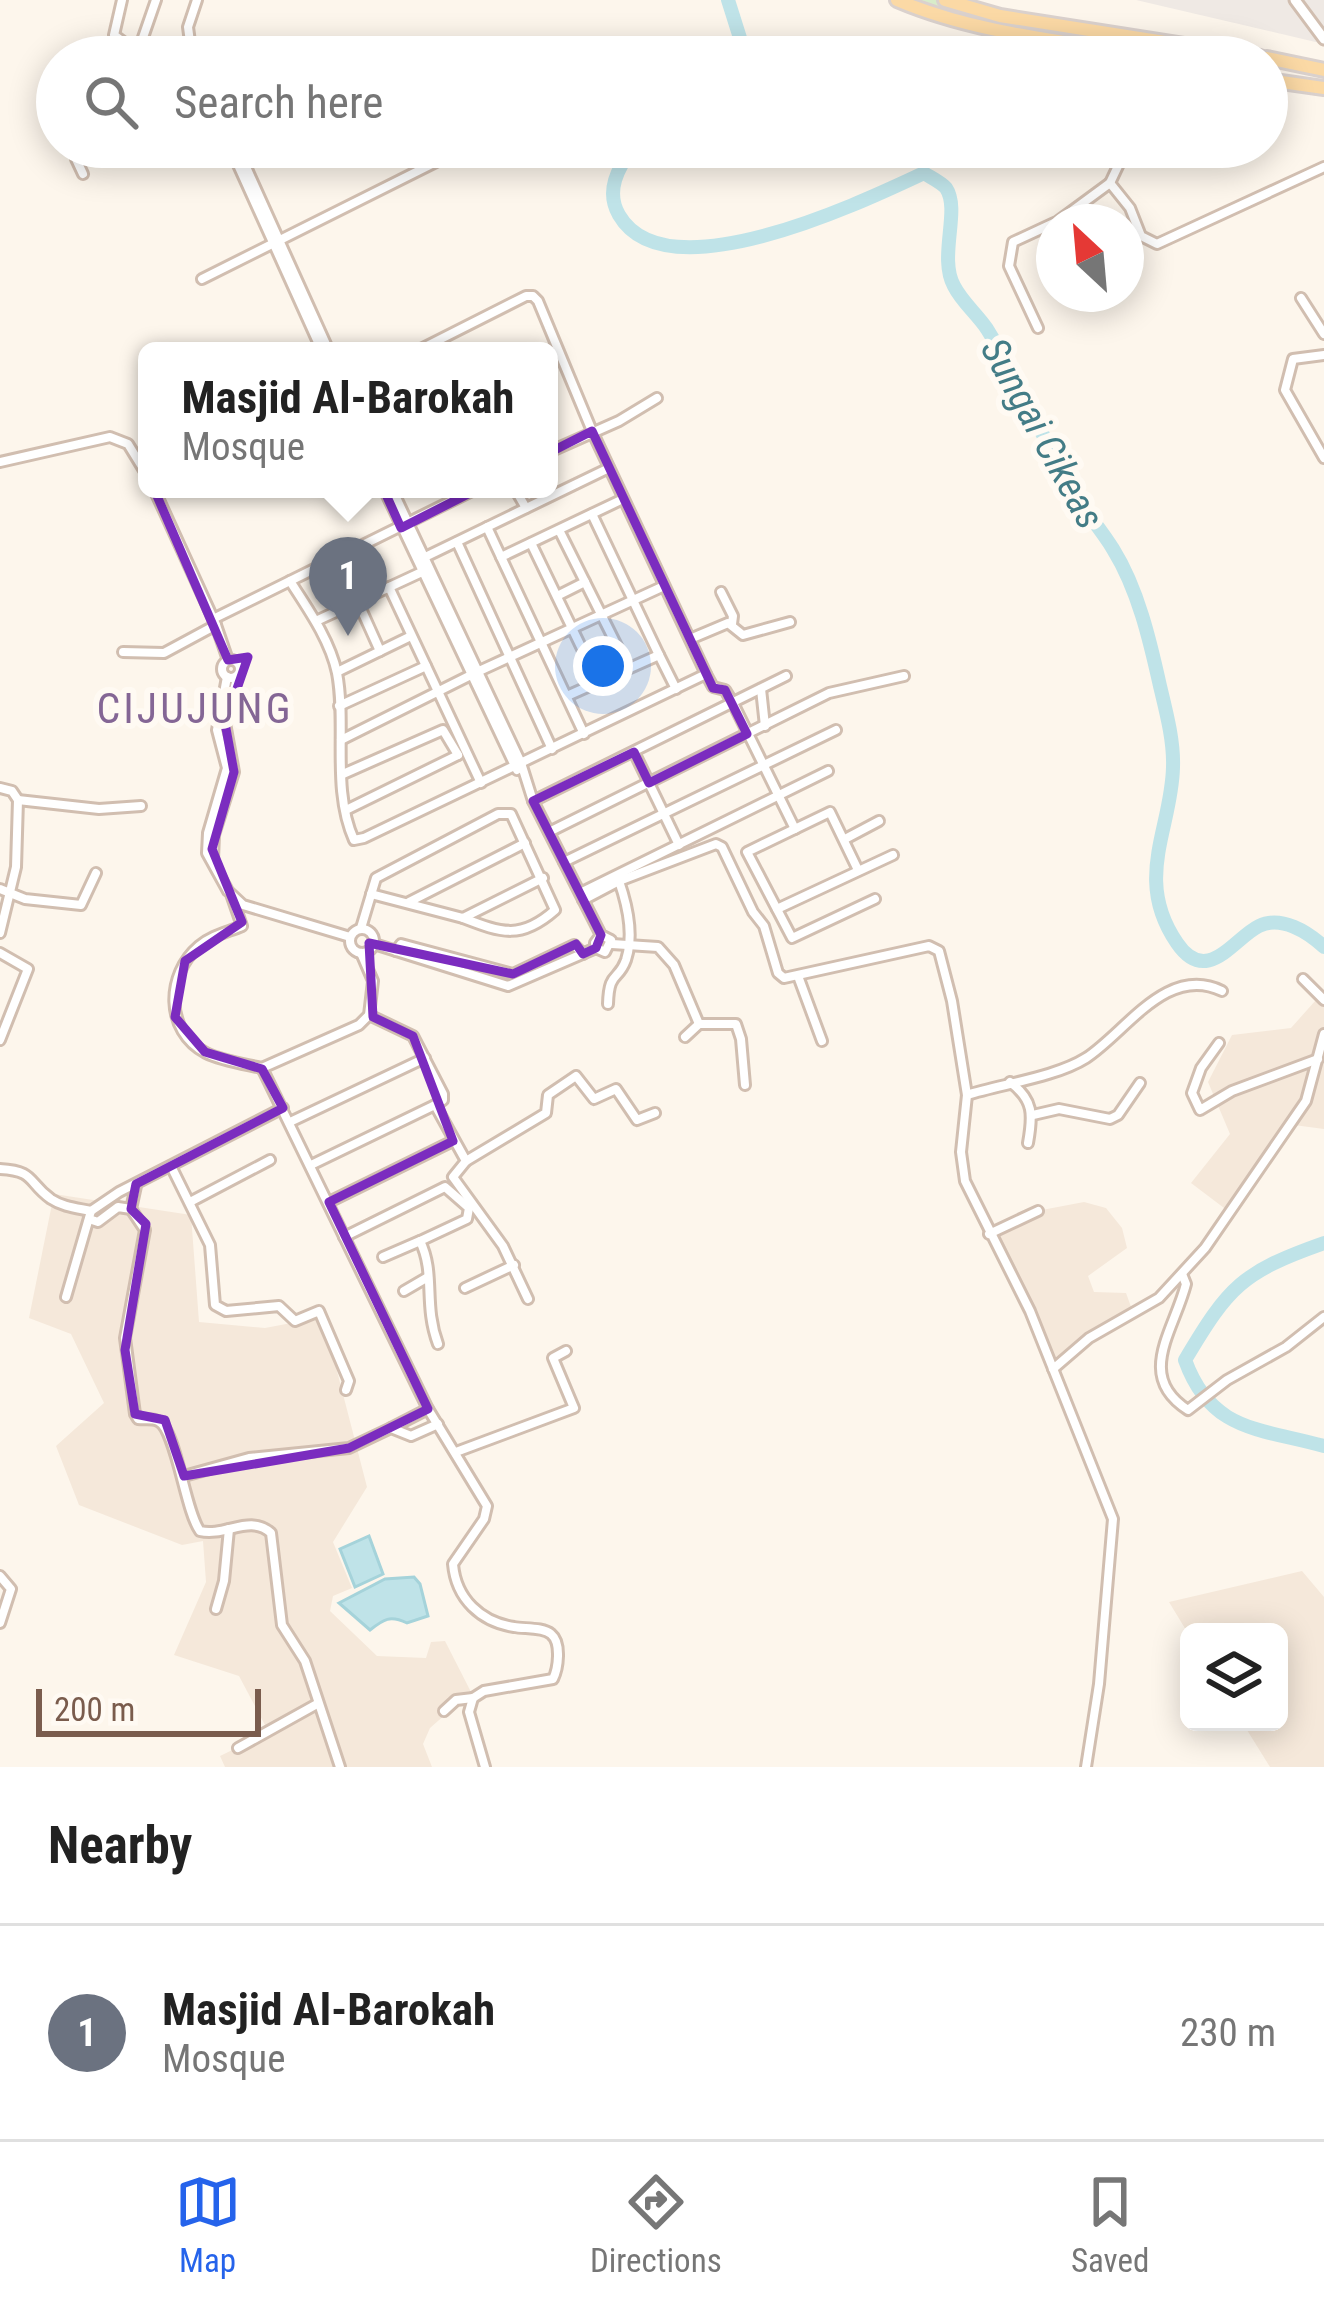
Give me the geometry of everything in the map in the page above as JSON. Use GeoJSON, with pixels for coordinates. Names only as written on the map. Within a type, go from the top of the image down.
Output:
{"type":"FeatureCollection","features":[{"type":"Feature","properties":{"kind":"main road"},"geometry":{"type":"LineString","coordinates":[[897,0],[983,27],[1035,36]]}},
{"type":"Feature","properties":{"kind":"main road"},"geometry":{"type":"LineString","coordinates":[[945,0],[1000,16],[1121,36]]}},
{"type":"Feature","properties":{"kind":"main road"},"geometry":{"type":"LineString","coordinates":[[1288,63],[1324,70]]}},
{"type":"Feature","properties":{"kind":"main road"},"geometry":{"type":"LineString","coordinates":[[1288,83],[1324,88]]}},
{"type":"Feature","properties":{"kind":"street"},"geometry":{"type":"LineString","coordinates":[[115,36],[122,0]]}},
{"type":"Feature","properties":{"kind":"street"},"geometry":{"type":"LineString","coordinates":[[144,36],[156,0]]}},
{"type":"Feature","properties":{"kind":"street"},"geometry":{"type":"LineString","coordinates":[[190,36],[197,0]]}},
{"type":"Feature","properties":{"kind":"street"},"geometry":{"type":"LineString","coordinates":[[1295,0],[1324,39]]}},
{"type":"Feature","properties":{"kind":"street"},"geometry":{"type":"LineString","coordinates":[[1110,183],[1130,208],[1141,236],[1157,244],[1324,167]]}},
{"type":"Feature","properties":{"kind":"street"},"geometry":{"type":"LineString","coordinates":[[81,168],[83,174]]}},
{"type":"Feature","properties":{"kind":"street"},"geometry":{"type":"LineString","coordinates":[[243,168],[321,342]]}},
{"type":"Feature","properties":{"kind":"street"},"geometry":{"type":"LineString","coordinates":[[202,279],[425,168]]}},
{"type":"Feature","properties":{"kind":"street"},"geometry":{"type":"LineString","coordinates":[[1081,204],[1110,183],[1117,168]]}},
{"type":"Feature","properties":{"kind":"street"},"geometry":{"type":"LineString","coordinates":[[1036,232],[1013,242],[1009,266],[1038,328]]}},
{"type":"Feature","properties":{"kind":"street"},"geometry":{"type":"LineString","coordinates":[[436,342],[533,296],[555,342]]}},
{"type":"Feature","properties":{"kind":"street"},"geometry":{"type":"LineString","coordinates":[[1300,298],[1324,334]]}},
{"type":"Feature","properties":{"kind":"street"},"geometry":{"type":"LineString","coordinates":[[558,349],[712,687],[725,690],[734,703],[794,830]]}},
{"type":"Feature","properties":{"kind":"street"},"geometry":{"type":"LineString","coordinates":[[1324,355],[1297,356],[1285,382],[1287,398],[1324,458]]}},
{"type":"Feature","properties":{"kind":"street"},"geometry":{"type":"LineString","coordinates":[[558,448],[619,421],[656,398]]}},
{"type":"Feature","properties":{"kind":"street"},"geometry":{"type":"LineString","coordinates":[[0,462],[110,437],[128,444],[138,460]]}},
{"type":"Feature","properties":{"kind":"street"},"geometry":{"type":"LineString","coordinates":[[558,493],[609,468]]}},
{"type":"Feature","properties":{"kind":"street"},"geometry":{"type":"LineString","coordinates":[[158,498],[228,660],[239,664],[225,730],[234,772],[214,835],[213,863],[242,926],[205,941],[185,961],[175,988],[175,1017],[198,1048],[262,1069],[340,1034],[369,1015]]}},
{"type":"Feature","properties":{"kind":"street"},"geometry":{"type":"LineString","coordinates":[[392,498],[563,862],[601,935],[612,944]]}},
{"type":"Feature","properties":{"kind":"street"},"geometry":{"type":"LineString","coordinates":[[123,652],[159,655],[290,581],[458,498]]}},
{"type":"Feature","properties":{"kind":"street"},"geometry":{"type":"LineString","coordinates":[[520,498],[526,508]]}},
{"type":"Feature","properties":{"kind":"street"},"geometry":{"type":"LineString","coordinates":[[420,559],[547,498]]}},
{"type":"Feature","properties":{"kind":"street"},"geometry":{"type":"LineString","coordinates":[[501,557],[623,499]]}},
{"type":"Feature","properties":{"kind":"street"},"geometry":{"type":"LineString","coordinates":[[592,514],[676,689]]}},
{"type":"Feature","properties":{"kind":"street"},"geometry":{"type":"LineString","coordinates":[[487,527],[584,734]]}},
{"type":"Feature","properties":{"kind":"street"},"geometry":{"type":"LineString","coordinates":[[560,530],[628,668]]}},
{"type":"Feature","properties":{"kind":"street"},"geometry":{"type":"LineString","coordinates":[[457,542],[552,748]]}},
{"type":"Feature","properties":{"kind":"street"},"geometry":{"type":"LineString","coordinates":[[531,543],[598,682]]}},
{"type":"Feature","properties":{"kind":"street"},"geometry":{"type":"LineString","coordinates":[[316,621],[425,570]]}},
{"type":"Feature","properties":{"kind":"street"},"geometry":{"type":"LineString","coordinates":[[290,581],[316,621],[337,672],[346,810],[351,835],[357,840],[706,674]]}},
{"type":"Feature","properties":{"kind":"street"},"geometry":{"type":"LineString","coordinates":[[557,596],[585,582]]}},
{"type":"Feature","properties":{"kind":"street"},"geometry":{"type":"LineString","coordinates":[[341,740],[664,586]]}},
{"type":"Feature","properties":{"kind":"street"},"geometry":{"type":"LineString","coordinates":[[389,587],[461,753]]}},
{"type":"Feature","properties":{"kind":"street"},"geometry":{"type":"LineString","coordinates":[[721,592],[733,616],[731,624]]}},
{"type":"Feature","properties":{"kind":"street"},"geometry":{"type":"LineString","coordinates":[[358,602],[380,651]]}},
{"type":"Feature","properties":{"kind":"street"},"geometry":{"type":"LineString","coordinates":[[731,624],[743,635],[790,622]]}},
{"type":"Feature","properties":{"kind":"street"},"geometry":{"type":"LineString","coordinates":[[690,640],[731,624]]}},
{"type":"Feature","properties":{"kind":"street"},"geometry":{"type":"LineString","coordinates":[[337,672],[411,636]]}},
{"type":"Feature","properties":{"kind":"street"},"geometry":{"type":"LineString","coordinates":[[567,696],[658,655]]}},
{"type":"Feature","properties":{"kind":"street"},"geometry":{"type":"LineString","coordinates":[[339,706],[426,666]]}},
{"type":"Feature","properties":{"kind":"street"},"geometry":{"type":"LineString","coordinates":[[533,801],[786,676]]}},
{"type":"Feature","properties":{"kind":"street"},"geometry":{"type":"LineString","coordinates":[[549,832],[844,687],[904,676]]}},
{"type":"Feature","properties":{"kind":"street"},"geometry":{"type":"LineString","coordinates":[[761,689],[765,726]]}},
{"type":"Feature","properties":{"kind":"street"},"geometry":{"type":"LineString","coordinates":[[343,774],[442,730],[481,783]]}},
{"type":"Feature","properties":{"kind":"street"},"geometry":{"type":"LineString","coordinates":[[563,862],[836,730]]}},
{"type":"Feature","properties":{"kind":"street"},"geometry":{"type":"LineString","coordinates":[[634,752],[679,844]]}},
{"type":"Feature","properties":{"kind":"street"},"geometry":{"type":"LineString","coordinates":[[346,810],[461,753]]}},
{"type":"Feature","properties":{"kind":"street"},"geometry":{"type":"LineString","coordinates":[[582,896],[828,771]]}},
{"type":"Feature","properties":{"kind":"street"},"geometry":{"type":"LineString","coordinates":[[0,788],[12,791],[18,800],[16,867],[0,933]]}},
{"type":"Feature","properties":{"kind":"street"},"geometry":{"type":"LineString","coordinates":[[18,800],[100,809],[140,806]]}},
{"type":"Feature","properties":{"kind":"street"},"geometry":{"type":"LineString","coordinates":[[858,870],[830,812],[744,853],[793,938],[875,899]]}},
{"type":"Feature","properties":{"kind":"street"},"geometry":{"type":"LineString","coordinates":[[350,937],[361,928],[371,894],[376,878],[498,814],[511,814],[555,910],[515,933],[502,933],[371,894]]}},
{"type":"Feature","properties":{"kind":"street"},"geometry":{"type":"LineString","coordinates":[[845,839],[879,821]]}},
{"type":"Feature","properties":{"kind":"street"},"geometry":{"type":"LineString","coordinates":[[407,902],[525,843]]}},
{"type":"Feature","properties":{"kind":"street"},"geometry":{"type":"LineString","coordinates":[[582,896],[720,845],[752,912],[764,926],[778,973],[784,978],[935,946],[952,1001],[967,1095],[963,1172],[1030,1311],[1108,1503],[1114,1531],[1086,1767]]}},
{"type":"Feature","properties":{"kind":"street"},"geometry":{"type":"LineString","coordinates":[[777,909],[893,855]]}},
{"type":"Feature","properties":{"kind":"street"},"geometry":{"type":"LineString","coordinates":[[0,890],[10,896],[81,904],[96,873]]}},
{"type":"Feature","properties":{"kind":"street"},"geometry":{"type":"LineString","coordinates":[[463,918],[543,878]]}},
{"type":"Feature","properties":{"kind":"street"},"geometry":{"type":"LineString","coordinates":[[608,1004],[611,978],[624,964],[627,945],[627,910],[619,881]]}},
{"type":"Feature","properties":{"kind":"street"},"geometry":{"type":"LineString","coordinates":[[435,910],[442,886]]}},
{"type":"Feature","properties":{"kind":"street"},"geometry":{"type":"LineString","coordinates":[[232,896],[244,905],[350,937]]}},
{"type":"Feature","properties":{"kind":"street"},"geometry":{"type":"LineString","coordinates":[[361,928],[374,935],[374,944]]}},
{"type":"Feature","properties":{"kind":"street"},"geometry":{"type":"LineString","coordinates":[[596,948],[601,935]]}},
{"type":"Feature","properties":{"kind":"street"},"geometry":{"type":"LineString","coordinates":[[350,937],[351,947],[361,953],[373,981],[369,1015]]}},
{"type":"Feature","properties":{"kind":"street"},"geometry":{"type":"LineString","coordinates":[[374,944],[475,970],[508,986],[596,948],[605,952],[612,944]]}},
{"type":"Feature","properties":{"kind":"street"},"geometry":{"type":"LineString","coordinates":[[361,953],[374,944]]}},
{"type":"Feature","properties":{"kind":"street"},"geometry":{"type":"LineString","coordinates":[[612,944],[648,944],[668,956],[699,1024]]}},
{"type":"Feature","properties":{"kind":"street"},"geometry":{"type":"LineString","coordinates":[[475,970],[509,974],[574,945],[583,954]]}},
{"type":"Feature","properties":{"kind":"street"},"geometry":{"type":"LineString","coordinates":[[0,953],[28,968],[0,1040]]}},
{"type":"Feature","properties":{"kind":"street"},"geometry":{"type":"LineString","coordinates":[[525,969],[530,980]]}},
{"type":"Feature","properties":{"kind":"street"},"geometry":{"type":"LineString","coordinates":[[798,976],[821,1042]]}},
{"type":"Feature","properties":{"kind":"street"},"geometry":{"type":"LineString","coordinates":[[1304,979],[1324,1000]]}},
{"type":"Feature","properties":{"kind":"street"},"geometry":{"type":"LineString","coordinates":[[967,1095],[1084,1059],[1164,993],[1202,983],[1222,991]]}},
{"type":"Feature","properties":{"kind":"street"},"geometry":{"type":"LineString","coordinates":[[310,1165],[443,1100],[410,1034],[369,1015]]}},
{"type":"Feature","properties":{"kind":"street"},"geometry":{"type":"LineString","coordinates":[[686,1037],[699,1024],[736,1024],[742,1040],[745,1085]]}},
{"type":"Feature","properties":{"kind":"street"},"geometry":{"type":"LineString","coordinates":[[1053,1369],[1089,1338],[1149,1305],[1205,1248],[1291,1125],[1314,1082],[1324,1034]]}},
{"type":"Feature","properties":{"kind":"street"},"geometry":{"type":"LineString","coordinates":[[1219,1042],[1201,1068],[1192,1093],[1200,1110],[1232,1090],[1318,1058]]}},
{"type":"Feature","properties":{"kind":"street"},"geometry":{"type":"LineString","coordinates":[[290,1122],[424,1058]]}},
{"type":"Feature","properties":{"kind":"street"},"geometry":{"type":"LineString","coordinates":[[262,1069],[428,1409],[488,1510],[454,1564],[466,1599],[478,1614],[496,1623],[550,1633],[557,1657],[556,1675],[548,1682],[491,1689],[456,1700],[444,1712]]}},
{"type":"Feature","properties":{"kind":"street"},"geometry":{"type":"LineString","coordinates":[[528,1299],[490,1225],[453,1177],[466,1161],[546,1113],[548,1095],[575,1076],[594,1100],[616,1089],[639,1121],[655,1113]]}},
{"type":"Feature","properties":{"kind":"street"},"geometry":{"type":"LineString","coordinates":[[1009,1081],[1026,1096],[1033,1115],[1028,1142]]}},
{"type":"Feature","properties":{"kind":"street"},"geometry":{"type":"LineString","coordinates":[[1033,1115],[1059,1109],[1111,1119],[1140,1082]]}},
{"type":"Feature","properties":{"kind":"street"},"geometry":{"type":"LineString","coordinates":[[435,1105],[466,1161]]}},
{"type":"Feature","properties":{"kind":"street"},"geometry":{"type":"LineString","coordinates":[[66,1297],[90,1215],[136,1184],[283,1108]]}},
{"type":"Feature","properties":{"kind":"street"},"geometry":{"type":"LineString","coordinates":[[329,1202],[453,1141]]}},
{"type":"Feature","properties":{"kind":"street"},"geometry":{"type":"LineString","coordinates":[[190,1202],[271,1160]]}},
{"type":"Feature","properties":{"kind":"street"},"geometry":{"type":"LineString","coordinates":[[171,1166],[212,1253],[215,1305],[226,1311],[279,1306],[295,1321],[319,1311],[349,1381],[346,1390]]}},
{"type":"Feature","properties":{"kind":"street"},"geometry":{"type":"LineString","coordinates":[[0,1169],[31,1176],[50,1198],[98,1222],[118,1207],[131,1209],[146,1230],[124,1338],[135,1414],[165,1426],[196,1527],[206,1534],[260,1525],[272,1533],[278,1613],[305,1660],[340,1767]]}},
{"type":"Feature","properties":{"kind":"street"},"geometry":{"type":"LineString","coordinates":[[131,1209],[136,1184]]}},
{"type":"Feature","properties":{"kind":"street"},"geometry":{"type":"LineString","coordinates":[[344,1237],[448,1188],[469,1208],[469,1216],[382,1257]]}},
{"type":"Feature","properties":{"kind":"street"},"geometry":{"type":"LineString","coordinates":[[989,1234],[1038,1211]]}},
{"type":"Feature","properties":{"kind":"street"},"geometry":{"type":"LineString","coordinates":[[420,1240],[428,1258],[428,1316],[438,1344]]}},
{"type":"Feature","properties":{"kind":"street"},"geometry":{"type":"LineString","coordinates":[[465,1288],[514,1265]]}},
{"type":"Feature","properties":{"kind":"street"},"geometry":{"type":"LineString","coordinates":[[1182,1274],[1186,1284],[1159,1375],[1174,1401],[1188,1410],[1324,1317]]}},
{"type":"Feature","properties":{"kind":"street"},"geometry":{"type":"LineString","coordinates":[[404,1291],[429,1276]]}},
{"type":"Feature","properties":{"kind":"street"},"geometry":{"type":"LineString","coordinates":[[456,1452],[573,1409],[553,1357],[566,1351]]}},
{"type":"Feature","properties":{"kind":"street"},"geometry":{"type":"LineString","coordinates":[[184,1476],[249,1458],[349,1448],[428,1409]]}},
{"type":"Feature","properties":{"kind":"street"},"geometry":{"type":"LineString","coordinates":[[391,1428],[411,1436],[438,1424]]}},
{"type":"Feature","properties":{"kind":"street"},"geometry":{"type":"LineString","coordinates":[[216,1609],[229,1529]]}},
{"type":"Feature","properties":{"kind":"street"},"geometry":{"type":"LineString","coordinates":[[0,1576],[11,1589],[11,1597],[0,1623]]}},
{"type":"Feature","properties":{"kind":"street"},"geometry":{"type":"LineString","coordinates":[[473,1698],[469,1712],[485,1767]]}},
{"type":"Feature","properties":{"kind":"street"},"geometry":{"type":"LineString","coordinates":[[238,1748],[317,1705]]}},
{"type":"Feature","properties":{"kind":"highlighted area"},"geometry":{"type":"Polygon","coordinates":[[[341,394],[401,528],[592,431],[713,688],[725,690],[747,734],[649,783],[634,752],[533,801],[601,935],[596,948],[583,954],[576,944],[513,974],[369,943],[373,1017],[413,1036],[453,1141],[329,1202],[428,1409],[349,1448],[184,1476],[165,1420],[135,1414],[125,1350],[146,1224],[131,1209],[136,1184],[283,1108],[262,1069],[205,1052],[175,1017],[185,961],[242,922],[212,849],[234,772],[225,723],[248,657],[228,660],[154,489],[341,394]]]}},
{"type":"Feature","properties":{"kind":"shaded area"},"geometry":{"type":"Polygon","coordinates":[[[1136,0],[1324,0],[1324,44],[1136,0]]]}},
{"type":"Feature","properties":{"kind":"shaded area"},"geometry":{"type":"Polygon","coordinates":[[[1324,991],[1324,1129],[1294,1125],[1232,1214],[1191,1183],[1230,1134],[1208,1082],[1232,1035],[1291,1028],[1324,991]]]}},
{"type":"Feature","properties":{"kind":"shaded area"},"geometry":{"type":"Polygon","coordinates":[[[54,1194],[191,1215],[199,1322],[265,1328],[323,1317],[367,1487],[333,1542],[352,1588],[333,1596],[330,1611],[377,1656],[426,1658],[431,1642],[445,1641],[471,1692],[430,1728],[423,1744],[432,1767],[225,1767],[220,1756],[255,1739],[265,1725],[239,1676],[174,1655],[206,1582],[203,1541],[182,1545],[79,1505],[56,1446],[104,1403],[71,1334],[29,1318],[54,1194]]]}},
{"type":"Feature","properties":{"kind":"shaded area"},"geometry":{"type":"Polygon","coordinates":[[[1084,1202],[1106,1208],[1122,1228],[1127,1248],[1088,1276],[1094,1292],[1126,1293],[1134,1315],[1091,1339],[1055,1369],[986,1232],[1026,1213],[1084,1202]]]}},
{"type":"Feature","properties":{"kind":"shaded area"},"geometry":{"type":"Polygon","coordinates":[[[1302,1571],[1324,1597],[1324,1767],[1270,1767],[1248,1731],[1288,1731],[1288,1623],[1182,1623],[1169,1602],[1302,1571]]]}},
{"type":"Feature","properties":{"kind":"green space"},"geometry":{"type":"Polygon","coordinates":[[[897,0],[945,0],[1141,36],[1028,36],[897,0]]]}},
{"type":"Feature","properties":{"kind":"water"},"geometry":{"type":"Polygon","coordinates":[[[369,1536],[383,1574],[355,1587],[340,1549],[369,1536]]]}},
{"type":"Feature","properties":{"kind":"water"},"geometry":{"type":"Polygon","coordinates":[[[414,1577],[428,1616],[407,1623],[387,1619],[370,1630],[339,1603],[385,1579],[414,1577]]]}},
{"type":"Feature","properties":{"kind":"waterway","name":"Sungai Cikeas"},"geometry":{"type":"LineString","coordinates":[[728,0],[739,36]]}},
{"type":"Feature","properties":{"kind":"waterway","name":"Sungai Cikeas"},"geometry":{"type":"LineString","coordinates":[[621,168],[613,197],[619,215],[643,238],[678,247],[720,245],[766,235],[924,173],[946,188],[951,209],[948,262],[954,286],[998,347],[1067,482],[1122,565],[1142,616],[1173,757],[1156,875],[1164,920],[1177,943],[1199,961],[1220,955],[1267,923],[1294,927],[1324,947]]}},
{"type":"Feature","properties":{"kind":"waterway"},"geometry":{"type":"LineString","coordinates":[[1324,1243],[1274,1263],[1240,1285],[1185,1360],[1196,1384],[1223,1414],[1258,1430],[1324,1446]]}},
{"type":"Feature","properties":{"kind":"place","name":"Masjid Al-Barokah"},"geometry":{"type":"Point","coordinates":[348,636]}},
{"type":"Feature","properties":{"kind":"district","name":"CIJUJUNG"},"geometry":{"type":"Point","coordinates":[195,708]}}]}
